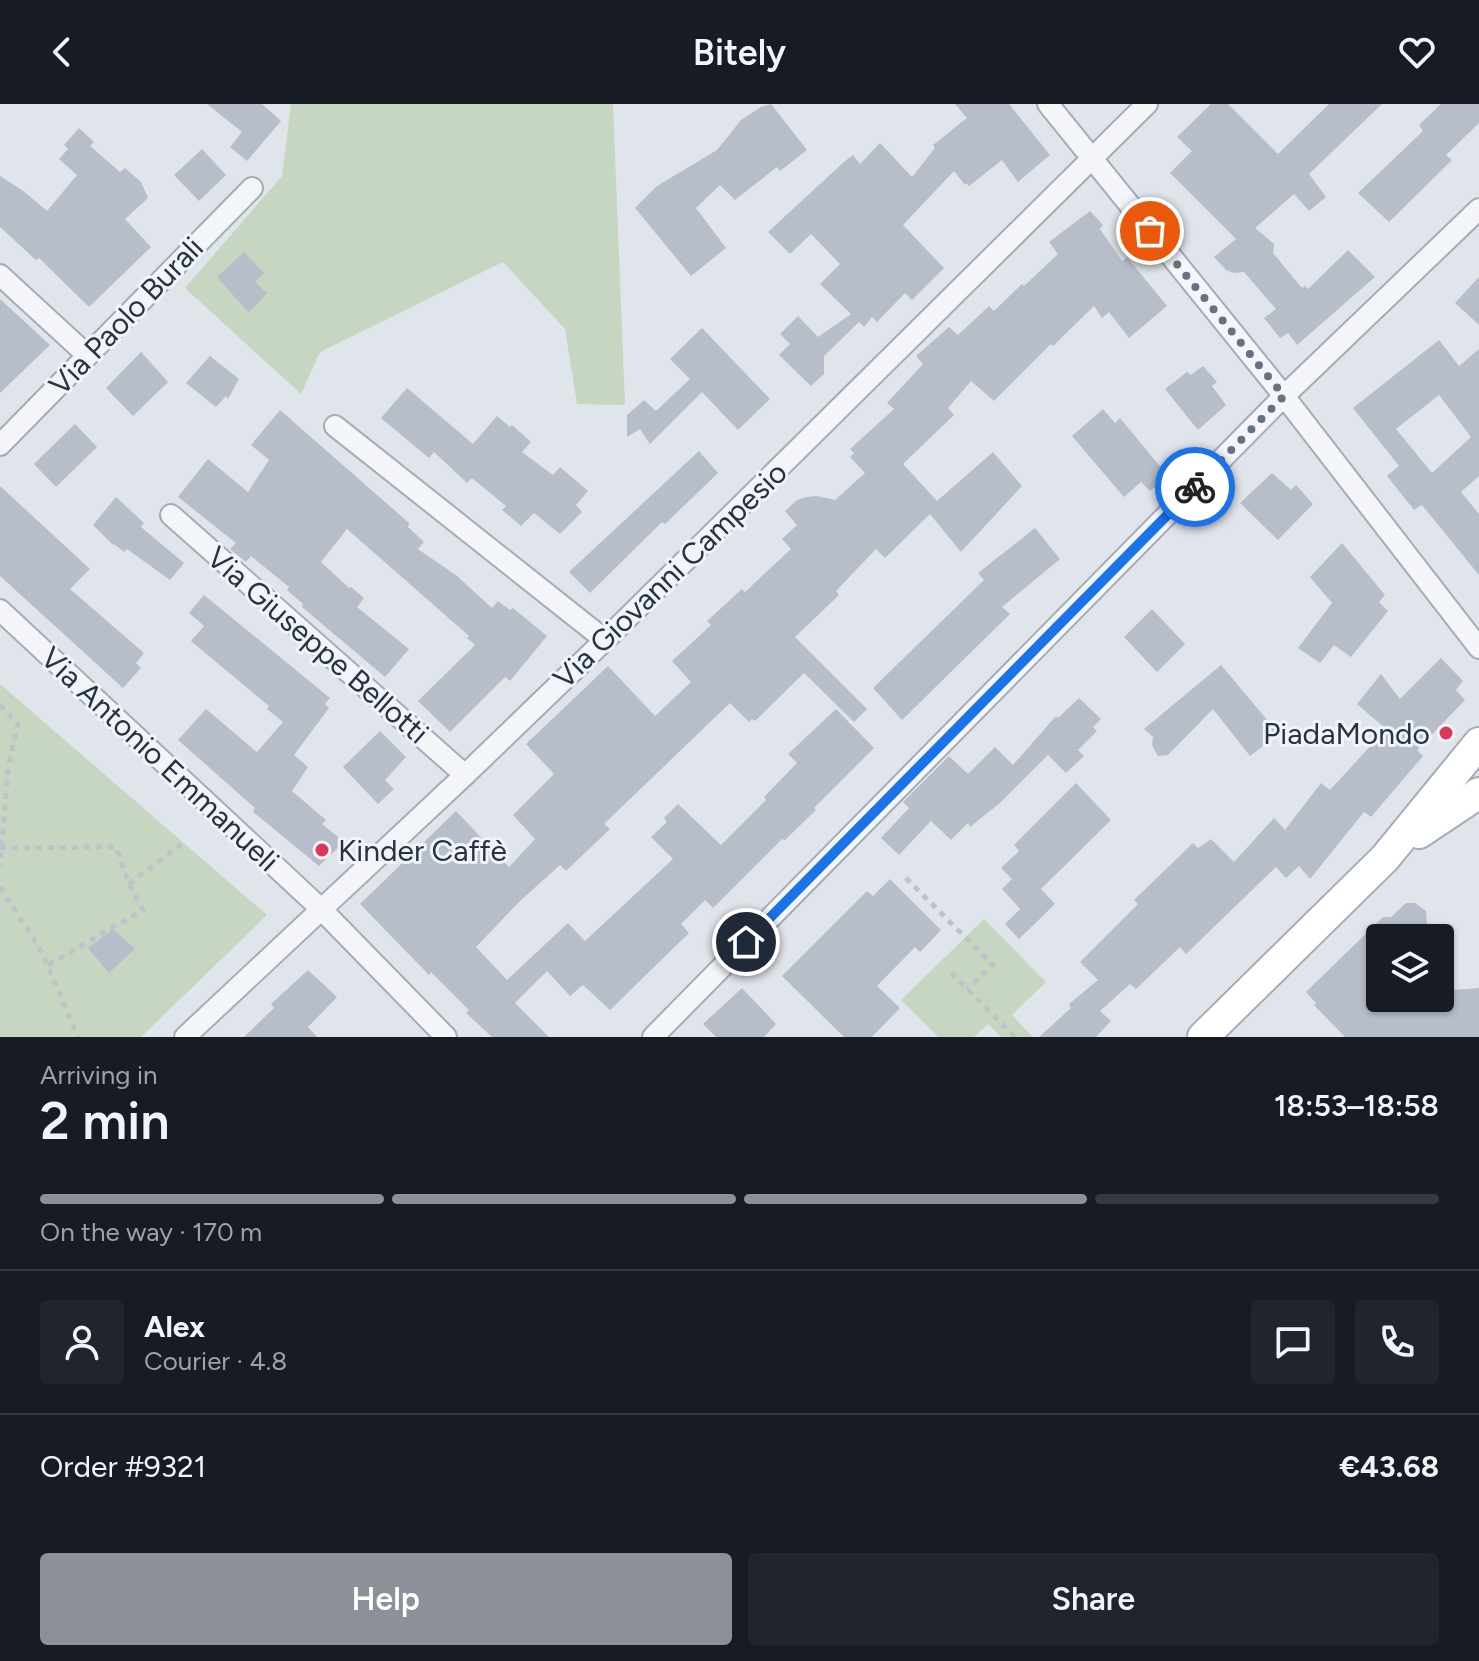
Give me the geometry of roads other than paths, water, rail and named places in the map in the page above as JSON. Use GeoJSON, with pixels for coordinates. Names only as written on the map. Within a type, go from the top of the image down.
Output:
{"type":"FeatureCollection","features":[{"type":"Feature","properties":{"kind":"main road"},"geometry":{"type":"LineString","coordinates":[[1203,1037],[1385,858],[1479,743]]}},
{"type":"Feature","properties":{"kind":"main road"},"geometry":{"type":"LineString","coordinates":[[1385,858],[1474,799]]}},
{"type":"Feature","properties":{"kind":"street"},"geometry":{"type":"LineString","coordinates":[[1048,104],[1284,396],[1479,648]]}},
{"type":"Feature","properties":{"kind":"street","name":"Via Giovanni Campesio"},"geometry":{"type":"LineString","coordinates":[[185,1037],[605,640],[1147,104]]}},
{"type":"Feature","properties":{"kind":"street","name":"Via Paolo Burali"},"geometry":{"type":"LineString","coordinates":[[0,445],[252,188]]}},
{"type":"Feature","properties":{"kind":"street"},"geometry":{"type":"LineString","coordinates":[[653,1037],[1284,396],[1479,209]]}},
{"type":"Feature","properties":{"kind":"street"},"geometry":{"type":"LineString","coordinates":[[0,275],[87,355]]}},
{"type":"Feature","properties":{"kind":"street"},"geometry":{"type":"LineString","coordinates":[[335,426],[605,640]]}},
{"type":"Feature","properties":{"kind":"street","name":"Via Giuseppe Bellotti"},"geometry":{"type":"LineString","coordinates":[[171,515],[465,775]]}},
{"type":"Feature","properties":{"kind":"street","name":"Via Antonio Emmanueli"},"geometry":{"type":"LineString","coordinates":[[0,610],[320,908],[446,1037]]}},
{"type":"Feature","properties":{"kind":"place","name":"PiadaMondo"},"geometry":{"type":"Point","coordinates":[1446,733]}},
{"type":"Feature","properties":{"kind":"place","name":"Kinder Caffè"},"geometry":{"type":"Point","coordinates":[322,850]}}]}
